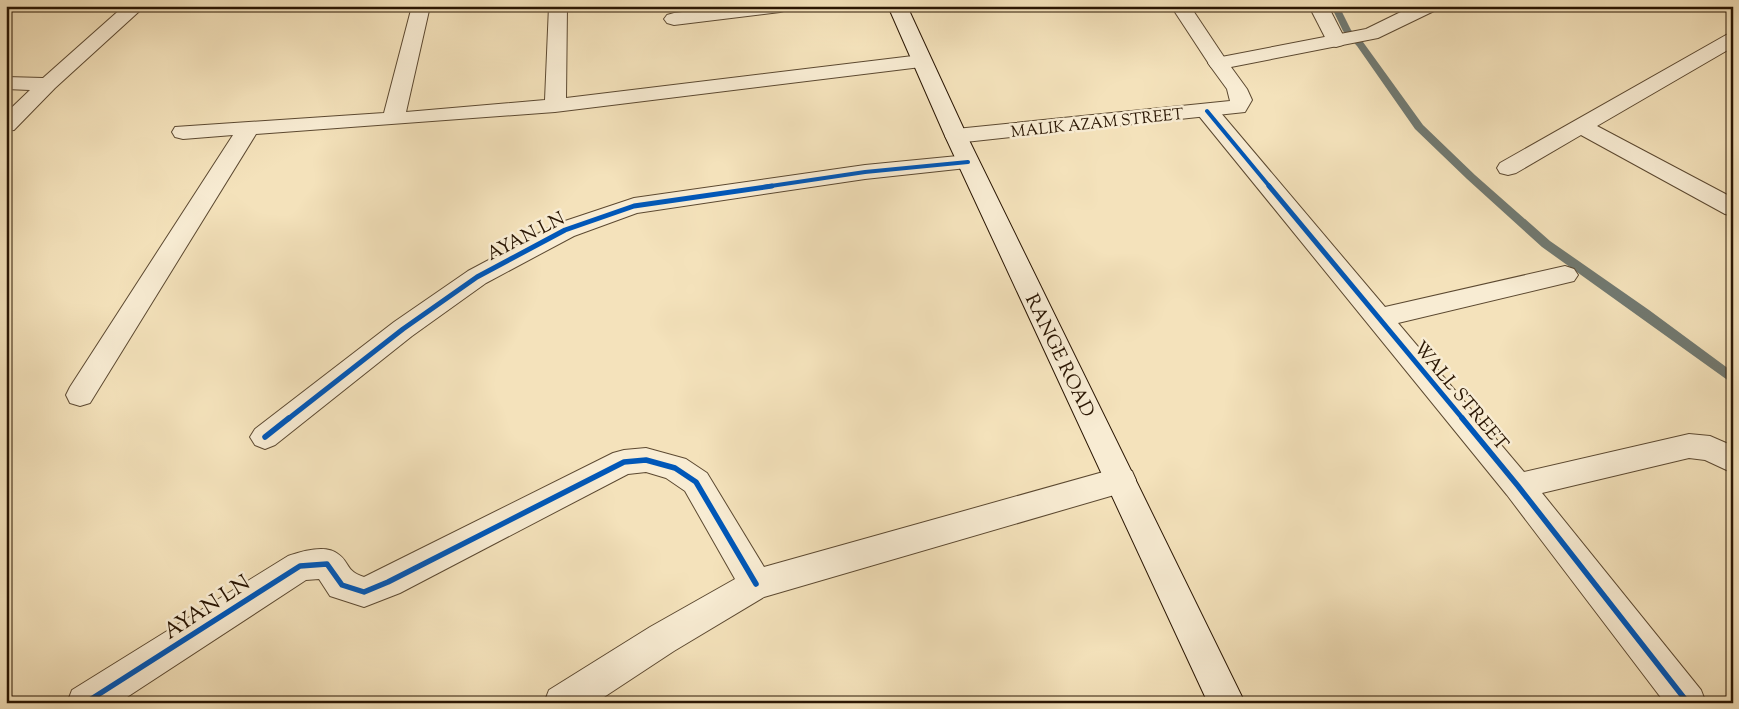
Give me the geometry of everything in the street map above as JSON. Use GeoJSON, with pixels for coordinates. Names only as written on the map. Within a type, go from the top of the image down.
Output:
{"type":"FeatureCollection","features":[{"type":"Feature","properties":{"kind":"street"},"geometry":{"type":"LineString","coordinates":[[6,125],[48,84],[136,6]]}},
{"type":"Feature","properties":{"kind":"street"},"geometry":{"type":"LineString","coordinates":[[393,119],[421,6]]}},
{"type":"Feature","properties":{"kind":"street"},"geometry":{"type":"LineString","coordinates":[[555,106],[558,6]]}},
{"type":"Feature","properties":{"kind":"street"},"geometry":{"type":"LineString","coordinates":[[674,18],[780,6]]}},
{"type":"Feature","properties":{"kind":"street","name":"RANGE ROAD"},"geometry":{"type":"LineString","coordinates":[[897,6],[968,162],[1227,703]]}},
{"type":"Feature","properties":{"kind":"street"},"geometry":{"type":"LineString","coordinates":[[1180,6],[1218,63],[1371,34],[1430,6]]}},
{"type":"Feature","properties":{"kind":"street"},"geometry":{"type":"LineString","coordinates":[[1318,6],[1340,40]]}},
{"type":"Feature","properties":{"kind":"street"},"geometry":{"type":"LineString","coordinates":[[1508,168],[1733,39]]}},
{"type":"Feature","properties":{"kind":"street"},"geometry":{"type":"LineString","coordinates":[[183,132],[393,119],[555,106],[921,61]]}},
{"type":"Feature","properties":{"kind":"street","name":"MALIK AZAM STREET"},"geometry":{"type":"LineString","coordinates":[[956,136],[1207,111],[1237,106],[1241,100],[1237,89],[1218,63]]}},
{"type":"Feature","properties":{"kind":"street"},"geometry":{"type":"LineString","coordinates":[[6,83],[48,84]]}},
{"type":"Feature","properties":{"kind":"street","name":"WALL STREET"},"geometry":{"type":"LineString","coordinates":[[1207,111],[1518,486],[1688,703]]}},
{"type":"Feature","properties":{"kind":"street"},"geometry":{"type":"LineString","coordinates":[[1581,126],[1733,208]]}},
{"type":"Feature","properties":{"kind":"street"},"geometry":{"type":"LineString","coordinates":[[80,395],[249,128]]}},
{"type":"Feature","properties":{"kind":"street","name":"AYAN LN"},"geometry":{"type":"LineString","coordinates":[[265,437],[403,329],[477,277],[565,230],[634,206],[865,172],[968,162]]}},
{"type":"Feature","properties":{"kind":"street","name":"WALL STREET"},"geometry":{"type":"LineString","coordinates":[[1379,318],[1564,275]]}},
{"type":"Feature","properties":{"kind":"street"},"geometry":{"type":"LineString","coordinates":[[1518,486],[1689,446],[1710,448],[1733,461]]}},
{"type":"Feature","properties":{"kind":"street","name":"AYAN LN"},"geometry":{"type":"LineString","coordinates":[[84,703],[300,566],[328,564],[342,585],[364,592],[388,582],[624,462],[646,460],[675,468],[696,482],[756,584]]}},
{"type":"Feature","properties":{"kind":"street"},"geometry":{"type":"LineString","coordinates":[[562,703],[662,639],[756,584],[1121,480]]}},
{"type":"Feature","properties":{"kind":"waterway"},"geometry":{"type":"LineString","coordinates":[[1335,6],[1347,31],[1360,44],[1419,127],[1471,177],[1546,244],[1645,313],[1733,379]]}},
{"type":"Feature","properties":{"kind":"cycle path"},"geometry":{"type":"LineString","coordinates":[[1207,111],[1518,486],[1688,703]]}},
{"type":"Feature","properties":{"kind":"cycle path"},"geometry":{"type":"LineString","coordinates":[[265,437],[403,329],[477,277],[565,230],[634,206],[865,172],[968,162]]}},
{"type":"Feature","properties":{"kind":"cycle path"},"geometry":{"type":"LineString","coordinates":[[85,703],[300,566],[327,564],[342,585],[364,592],[388,582],[624,462],[646,460],[675,468],[696,482],[756,584]]}}]}
